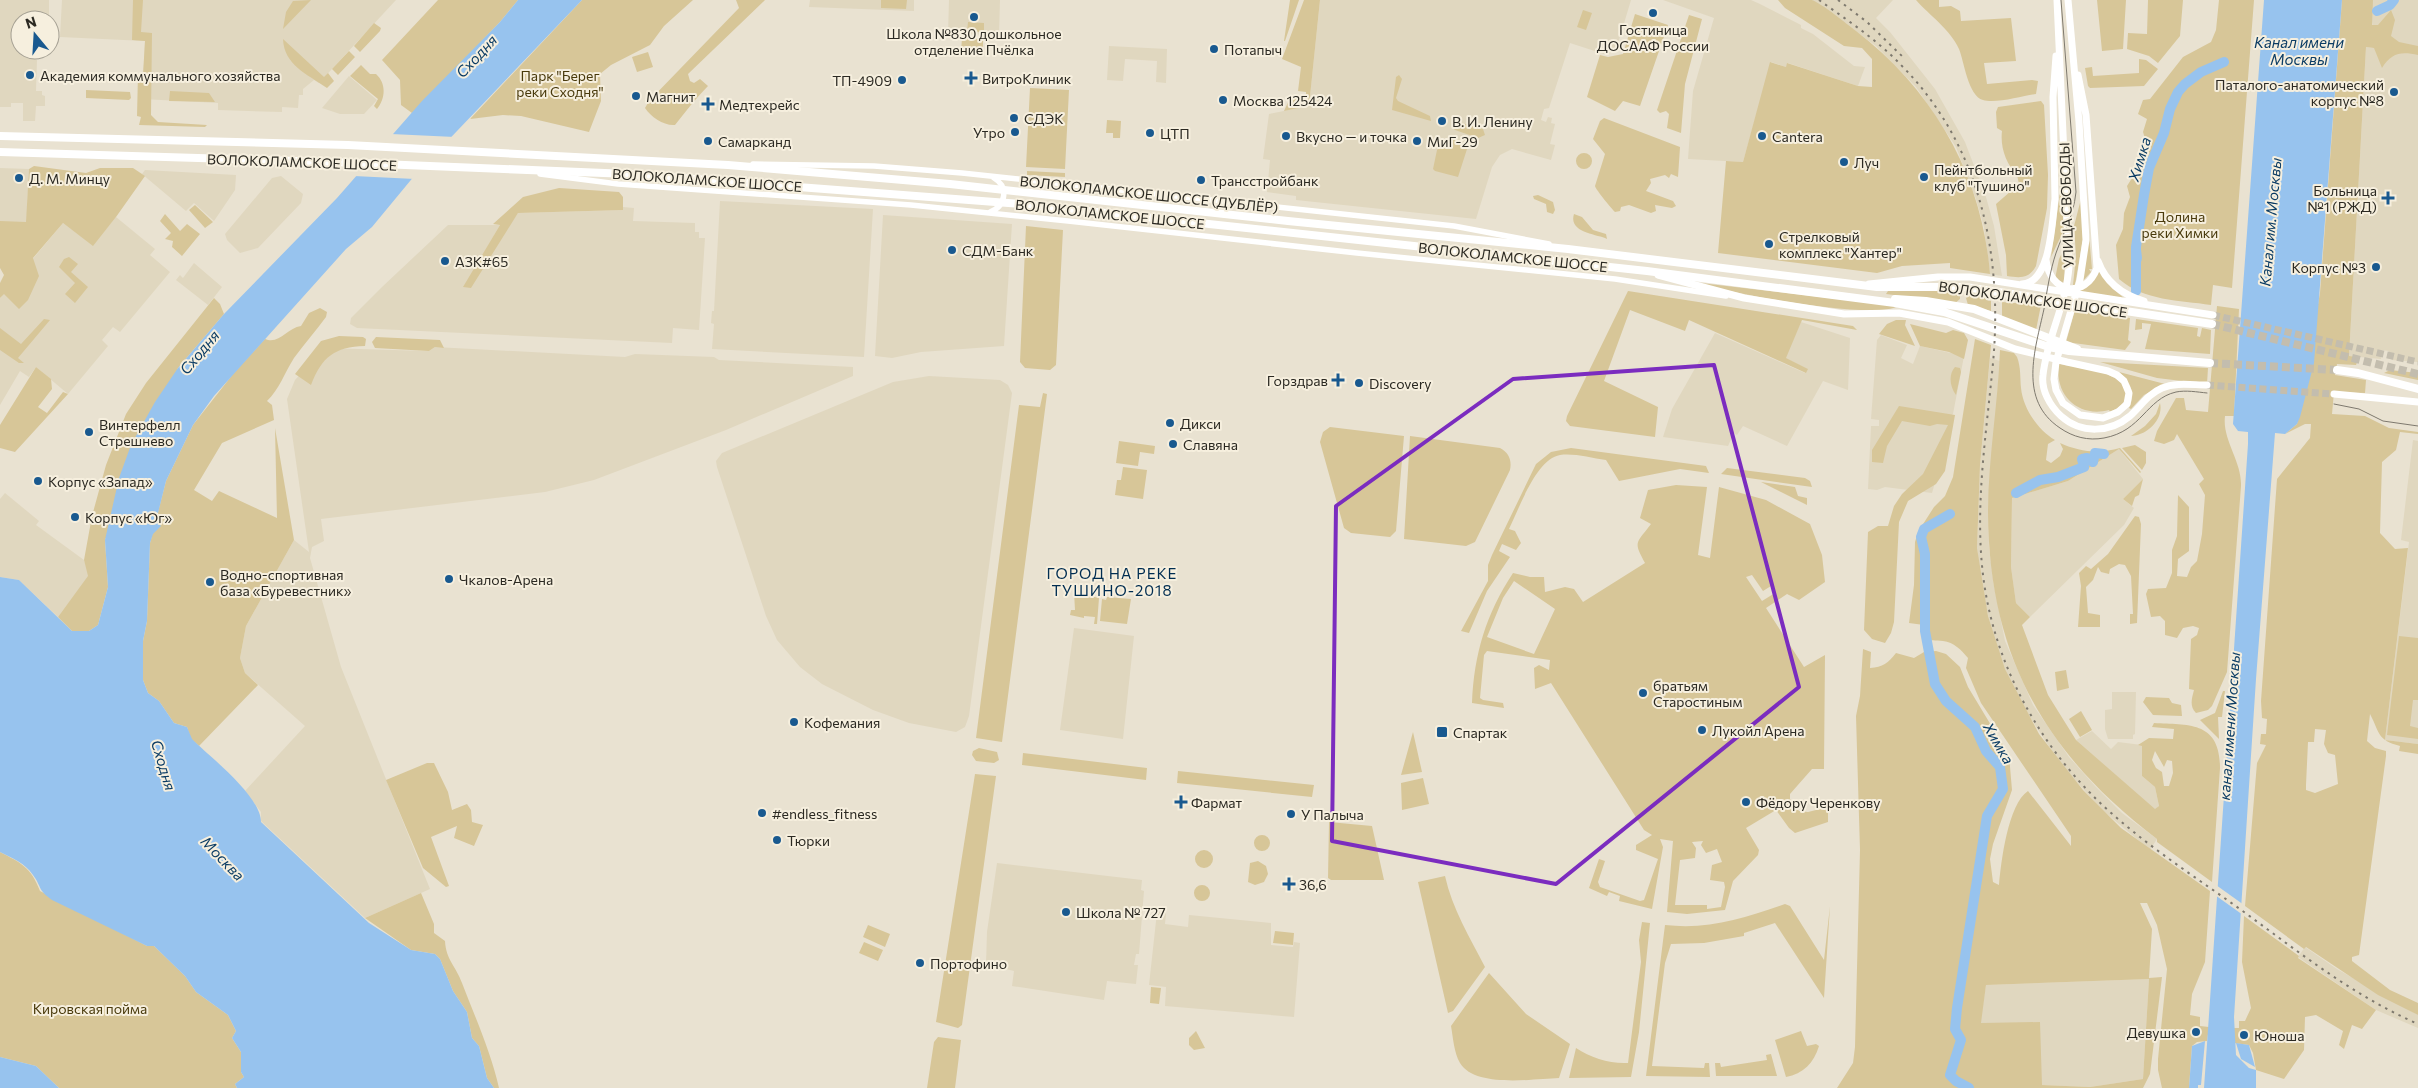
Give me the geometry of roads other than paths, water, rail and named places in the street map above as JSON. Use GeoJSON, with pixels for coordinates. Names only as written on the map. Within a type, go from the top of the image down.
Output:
{"type":"FeatureCollection","features":[{"type":"Feature","properties":{"kind":"main road","name":"УЛИЦА СВОБОДЫ"},"geometry":{"type":"LineString","coordinates":[[2057,0],[2068,278],[2043,376],[2044,387],[2053,408],[2069,422],[2080,428],[2093,430],[2108,428],[2122,421],[2149,396],[2161,388],[2178,384],[2207,385]]}},
{"type":"Feature","properties":{"kind":"main road","name":"УЛИЦА СВОБОДЫ"},"geometry":{"type":"LineString","coordinates":[[1899,313],[1948,322],[2015,349],[2067,362],[2108,371],[2124,381],[2129,396],[2124,407],[2112,416],[2103,418],[2086,417],[2072,411],[2063,403],[2056,390],[2054,379],[2055,365],[2080,280],[2084,256],[2086,216],[2068,0]]}},
{"type":"Feature","properties":{"kind":"main road"},"geometry":{"type":"LineString","coordinates":[[1860,285],[1953,277],[2025,284],[2034,281],[2042,272],[2046,260],[2055,199],[2054,97],[2059,38]]}},
{"type":"Feature","properties":{"kind":"main road"},"geometry":{"type":"LineString","coordinates":[[2046,260],[2047,271],[2053,282],[2072,288],[2082,286],[2091,281],[2097,268],[2084,106],[2073,56]]}},
{"type":"Feature","properties":{"kind":"main road","name":"ВОЛОКОЛАМСКОЕ ШОССЕ"},"geometry":{"type":"LineString","coordinates":[[0,136],[348,145],[728,164],[980,187],[1288,221],[1467,238],[1877,287],[1965,287],[2212,324]]}},
{"type":"Feature","properties":{"kind":"main road","name":"ВОЛОКОЛАМСКОЕ ШОССЕ"},"geometry":{"type":"LineString","coordinates":[[0,152],[331,162],[629,174],[1022,204],[1646,271],[1858,298],[1929,309],[1962,317],[2049,347],[2095,355],[2210,363]]}},
{"type":"Feature","properties":{"kind":"main road"},"geometry":{"type":"LineString","coordinates":[[2097,258],[2104,273],[2119,290],[2130,297],[2164,308]]}},
{"type":"Feature","properties":{"kind":"main road"},"geometry":{"type":"LineString","coordinates":[[1646,271],[1744,298],[1844,314],[1899,313]]}},
{"type":"Feature","properties":{"kind":"main road"},"geometry":{"type":"LineString","coordinates":[[2011,283],[2164,308],[2213,314]]}},
{"type":"Feature","properties":{"kind":"main road"},"geometry":{"type":"LineString","coordinates":[[1858,298],[1926,301],[1974,309],[2095,355]]}},
{"type":"Feature","properties":{"kind":"main road"},"geometry":{"type":"LineString","coordinates":[[2337,370],[2418,389]]}},
{"type":"Feature","properties":{"kind":"main road"},"geometry":{"type":"LineString","coordinates":[[2334,394],[2418,402]]}},
{"type":"Feature","properties":{"kind":"street","name":"ВОЛОКОЛАМСКОЕ ШОССЕ (ДУБЛЁР)"},"geometry":{"type":"LineString","coordinates":[[728,164],[874,166],[991,176],[1454,226],[1533,240],[1568,249]]}},
{"type":"Feature","properties":{"kind":"street"},"geometry":{"type":"LineString","coordinates":[[516,170],[618,184],[988,213],[1615,279],[1744,298]]}},
{"type":"Feature","properties":{"kind":"street"},"geometry":{"type":"LineString","coordinates":[[988,213],[1000,206],[1004,197],[1002,185],[991,176]]}},
{"type":"Feature","properties":{"kind":"street"},"geometry":{"type":"LineString","coordinates":[[1899,313],[1929,309]]}},
{"type":"Feature","properties":{"kind":"water"},"geometry":{"type":"Polygon","coordinates":[[[518,0],[582,0],[415,175],[372,227],[346,249],[214,396],[193,425],[166,481],[156,521],[161,526],[153,534],[150,543],[147,621],[143,641],[143,680],[148,693],[159,701],[174,723],[187,727],[192,739],[244,789],[259,812],[261,822],[369,923],[411,950],[435,954],[440,959],[453,991],[467,1012],[472,1038],[479,1046],[487,1078],[494,1088],[237,1088],[235,1084],[244,1077],[241,1072],[241,1052],[232,1038],[236,1031],[228,1015],[196,992],[185,976],[154,946],[147,946],[52,900],[42,890],[26,867],[0,852],[0,577],[19,580],[72,631],[89,631],[98,625],[108,587],[105,540],[119,478],[131,445],[155,402],[178,368],[224,314],[337,198],[422,101],[500,22],[518,0]]]}},
{"type":"Feature","properties":{"kind":"water"},"geometry":{"type":"Polygon","coordinates":[[[2264,0],[2342,0],[2314,363],[2297,424],[2285,434],[2275,433],[2256,679],[2234,1017],[2236,1055],[2249,1068],[2256,1070],[2256,1088],[2204,1088],[2248,444],[2248,432],[2238,431],[2233,424],[2264,0]]]}},
{"type":"Feature","properties":{"kind":"water"},"geometry":{"type":"Polygon","coordinates":[[[2133,240],[2140,241],[2142,258],[2138,275],[2136,276],[2132,262],[2133,240]]]}},
{"type":"Feature","properties":{"kind":"water"},"geometry":{"type":"Polygon","coordinates":[[[2205,1041],[2201,1085],[2198,1085],[2198,1088],[2189,1088],[2192,1046],[2205,1041]]]}},
{"type":"Feature","properties":{"kind":"water"},"geometry":{"type":"Polygon","coordinates":[[[2236,1043],[2249,1045],[2255,1067],[2241,1059],[2236,1043]]]}},
{"type":"Feature","properties":{"kind":"water"},"geometry":{"type":"Polygon","coordinates":[[[0,1057],[36,1066],[59,1088],[0,1088],[0,1057]]]}},
{"type":"Feature","properties":{"kind":"waterway","name":"Химка"},"geometry":{"type":"LineString","coordinates":[[2377,11],[2390,5],[2394,0]]}},
{"type":"Feature","properties":{"kind":"waterway","name":"Химка"},"geometry":{"type":"LineString","coordinates":[[2136,291],[2136,247],[2149,168],[2164,133],[2170,109],[2178,92],[2185,84],[2201,72],[2224,62]]}},
{"type":"Feature","properties":{"kind":"waterway"},"geometry":{"type":"LineString","coordinates":[[2140,154],[2152,159]]}},
{"type":"Feature","properties":{"kind":"waterway","name":"Химка"},"geometry":{"type":"LineString","coordinates":[[2016,493],[2040,480],[2058,477],[2084,467],[2082,459],[2087,458],[2093,462],[2095,453],[2104,454]]}},
{"type":"Feature","properties":{"kind":"waterway","name":"Химка"},"geometry":{"type":"LineString","coordinates":[[1950,514],[1924,529],[1921,537],[1925,554],[1925,631],[1935,684],[1946,701],[1975,727],[1986,751],[2000,767],[2003,789],[1987,816],[1957,1008],[1955,1029],[1961,1040],[1950,1075],[1956,1081],[1969,1088]]}},
{"type":"Feature","properties":{"kind":"tunnel"},"geometry":{"type":"LineString","coordinates":[[2213,315],[2418,362]]}},
{"type":"Feature","properties":{"kind":"tunnel"},"geometry":{"type":"LineString","coordinates":[[2212,324],[2418,374]]}},
{"type":"Feature","properties":{"kind":"tunnel"},"geometry":{"type":"LineString","coordinates":[[2210,363],[2337,370]]}},
{"type":"Feature","properties":{"kind":"tunnel"},"geometry":{"type":"LineString","coordinates":[[2207,385],[2334,394]]}},
{"type":"Feature","properties":{"kind":"tram line"},"geometry":{"type":"LineString","coordinates":[[2061,0],[2076,192],[2070,217],[2052,267],[2034,357],[2034,389],[2039,403],[2047,417],[2060,428],[2081,438],[2098,439],[2127,429],[2157,401],[2166,396],[2184,391],[2207,393]]}},
{"type":"Feature","properties":{"kind":"tram line"},"geometry":{"type":"LineString","coordinates":[[2334,404],[2359,409],[2383,421],[2418,426]]}},
{"type":"Feature","properties":{"kind":"railway"},"geometry":{"type":"LineString","coordinates":[[1819,0],[1881,46],[1900,64],[1927,95],[1950,129],[1967,165],[1980,203],[1989,242],[1994,282],[1995,322],[1980,505],[1982,561],[1992,623],[2003,656],[2033,719],[2052,748],[2074,775],[2098,801],[2138,836],[2328,973],[2394,1013],[2418,1024]]}},
{"type":"Feature","properties":{"kind":"railway"},"geometry":{"type":"LineString","coordinates":[[1838,0],[1867,22],[1904,58]]}},
{"type":"Feature","properties":{"kind":"place","name":"Гостиница ДОСААФ России"},"geometry":{"type":"Point","coordinates":[1653,13]}},
{"type":"Feature","properties":{"kind":"place","name":"Школа №830 дошкольное отделение Пчёлка"},"geometry":{"type":"Point","coordinates":[974,17]}},
{"type":"Feature","properties":{"kind":"place","name":"Потапыч"},"geometry":{"type":"Point","coordinates":[1214,49]}},
{"type":"Feature","properties":{"kind":"place","name":"Академия коммунального хозяйства"},"geometry":{"type":"Point","coordinates":[30,75]}},
{"type":"Feature","properties":{"kind":"place","name":"ВитроКлиник"},"geometry":{"type":"Point","coordinates":[971,78]}},
{"type":"Feature","properties":{"kind":"place","name":"ТП-4909"},"geometry":{"type":"Point","coordinates":[902,80]}},
{"type":"Feature","properties":{"kind":"place","name":"Паталого-анатомический корпус №8"},"geometry":{"type":"Point","coordinates":[2394,92]}},
{"type":"Feature","properties":{"kind":"place","name":"Магнит"},"geometry":{"type":"Point","coordinates":[636,96]}},
{"type":"Feature","properties":{"kind":"place","name":"Москва 125424"},"geometry":{"type":"Point","coordinates":[1223,100]}},
{"type":"Feature","properties":{"kind":"place","name":"Медтехрейс"},"geometry":{"type":"Point","coordinates":[708,104]}},
{"type":"Feature","properties":{"kind":"place","name":"СДЭК"},"geometry":{"type":"Point","coordinates":[1014,118]}},
{"type":"Feature","properties":{"kind":"place","name":"В. И. Ленину"},"geometry":{"type":"Point","coordinates":[1442,121]}},
{"type":"Feature","properties":{"kind":"place","name":"Утро"},"geometry":{"type":"Point","coordinates":[1015,132]}},
{"type":"Feature","properties":{"kind":"place","name":"ЦТП"},"geometry":{"type":"Point","coordinates":[1150,133]}},
{"type":"Feature","properties":{"kind":"place","name":"Вкусно — и точка"},"geometry":{"type":"Point","coordinates":[1286,136]}},
{"type":"Feature","properties":{"kind":"place","name":"Cantera"},"geometry":{"type":"Point","coordinates":[1762,136]}},
{"type":"Feature","properties":{"kind":"place","name":"Самарканд"},"geometry":{"type":"Point","coordinates":[708,141]}},
{"type":"Feature","properties":{"kind":"place","name":"МиГ-29"},"geometry":{"type":"Point","coordinates":[1417,141]}},
{"type":"Feature","properties":{"kind":"place","name":"Луч"},"geometry":{"type":"Point","coordinates":[1844,162]}},
{"type":"Feature","properties":{"kind":"place","name":"Пейнтбольный клуб \"Тушино\""},"geometry":{"type":"Point","coordinates":[1924,177]}},
{"type":"Feature","properties":{"kind":"place","name":"Д. М. Минцу"},"geometry":{"type":"Point","coordinates":[19,178]}},
{"type":"Feature","properties":{"kind":"place","name":"Трансстройбанк"},"geometry":{"type":"Point","coordinates":[1201,180]}},
{"type":"Feature","properties":{"kind":"place","name":"Больница №1 (РЖД)"},"geometry":{"type":"Point","coordinates":[2388,198]}},
{"type":"Feature","properties":{"kind":"place","name":"Стрелковый комплекс \"Хантер\""},"geometry":{"type":"Point","coordinates":[1769,244]}},
{"type":"Feature","properties":{"kind":"place","name":"СДМ-Банк"},"geometry":{"type":"Point","coordinates":[952,250]}},
{"type":"Feature","properties":{"kind":"place","name":"АЗК#65"},"geometry":{"type":"Point","coordinates":[445,261]}},
{"type":"Feature","properties":{"kind":"place","name":"Корпус №3"},"geometry":{"type":"Point","coordinates":[2376,267]}},
{"type":"Feature","properties":{"kind":"place","name":"Горздрав"},"geometry":{"type":"Point","coordinates":[1338,380]}},
{"type":"Feature","properties":{"kind":"place","name":"Discovery"},"geometry":{"type":"Point","coordinates":[1359,383]}},
{"type":"Feature","properties":{"kind":"place","name":"Дикси"},"geometry":{"type":"Point","coordinates":[1170,423]}},
{"type":"Feature","properties":{"kind":"place","name":"Винтерфелл Стрешнево"},"geometry":{"type":"Point","coordinates":[89,432]}},
{"type":"Feature","properties":{"kind":"place","name":"Славяна"},"geometry":{"type":"Point","coordinates":[1173,444]}},
{"type":"Feature","properties":{"kind":"place","name":"Корпус «Запад»"},"geometry":{"type":"Point","coordinates":[38,481]}},
{"type":"Feature","properties":{"kind":"place","name":"Корпус «Юг»"},"geometry":{"type":"Point","coordinates":[75,517]}},
{"type":"Feature","properties":{"kind":"place","name":"Чкалов-Арена"},"geometry":{"type":"Point","coordinates":[449,579]}},
{"type":"Feature","properties":{"kind":"place","name":"Водно-спортивная база «Буревестник»"},"geometry":{"type":"Point","coordinates":[210,582]}},
{"type":"Feature","properties":{"kind":"place","name":"братьям Старостиным"},"geometry":{"type":"Point","coordinates":[1643,693]}},
{"type":"Feature","properties":{"kind":"place","name":"Кофемания"},"geometry":{"type":"Point","coordinates":[794,722]}},
{"type":"Feature","properties":{"kind":"place","name":"Лукойл Арена"},"geometry":{"type":"Point","coordinates":[1702,730]}},
{"type":"Feature","properties":{"kind":"place","name":"Спартак"},"geometry":{"type":"Point","coordinates":[1442,732]}},
{"type":"Feature","properties":{"kind":"place","name":"Фармат"},"geometry":{"type":"Point","coordinates":[1181,802]}},
{"type":"Feature","properties":{"kind":"place","name":"Фёдору Черенкову"},"geometry":{"type":"Point","coordinates":[1746,802]}},
{"type":"Feature","properties":{"kind":"place","name":"#endless_fitness"},"geometry":{"type":"Point","coordinates":[762,813]}},
{"type":"Feature","properties":{"kind":"place","name":"У Палыча"},"geometry":{"type":"Point","coordinates":[1291,814]}},
{"type":"Feature","properties":{"kind":"place","name":"Тюрки"},"geometry":{"type":"Point","coordinates":[777,840]}},
{"type":"Feature","properties":{"kind":"place","name":"36,6"},"geometry":{"type":"Point","coordinates":[1289,884]}},
{"type":"Feature","properties":{"kind":"place","name":"Школа № 727"},"geometry":{"type":"Point","coordinates":[1066,912]}},
{"type":"Feature","properties":{"kind":"place","name":"Портофино"},"geometry":{"type":"Point","coordinates":[920,963]}},
{"type":"Feature","properties":{"kind":"place","name":"Девушка"},"geometry":{"type":"Point","coordinates":[2196,1032]}},
{"type":"Feature","properties":{"kind":"place","name":"Юноша"},"geometry":{"type":"Point","coordinates":[2244,1035]}},
{"type":"Feature","properties":{"kind":"district","name":"ГОРОД НА РЕКЕ ТУШИНО-2018"},"geometry":{"type":"Point","coordinates":[1112,582]}},
{"type":"Feature","properties":{"kind":"water label","name":"Канал имени Москвы"},"geometry":{"type":"Point","coordinates":[2299,50]}},
{"type":"Feature","properties":{"kind":"water label","name":"Сходня"},"geometry":{"type":"Point","coordinates":[476,56]}},
{"type":"Feature","properties":{"kind":"water label","name":"Канал им. Москвы"},"geometry":{"type":"Point","coordinates":[2270,222]}},
{"type":"Feature","properties":{"kind":"water label","name":"Сходня"},"geometry":{"type":"Point","coordinates":[199,352]}},
{"type":"Feature","properties":{"kind":"water label","name":"канал имени Москвы"},"geometry":{"type":"Point","coordinates":[2229,726]}},
{"type":"Feature","properties":{"kind":"water label","name":"Сходня"},"geometry":{"type":"Point","coordinates":[164,765]}},
{"type":"Feature","properties":{"kind":"water label","name":"Москва"},"geometry":{"type":"Point","coordinates":[223,858]}},
{"type":"Feature","properties":{"kind":"park label","name":"Парк \"Берег реки Сходня\""},"geometry":{"type":"Point","coordinates":[560,84]}},
{"type":"Feature","properties":{"kind":"park label","name":"Долина реки Химки"},"geometry":{"type":"Point","coordinates":[2180,224]}},
{"type":"Feature","properties":{"kind":"park label","name":"Кировская пойма"},"geometry":{"type":"Point","coordinates":[90,1008]}}]}
